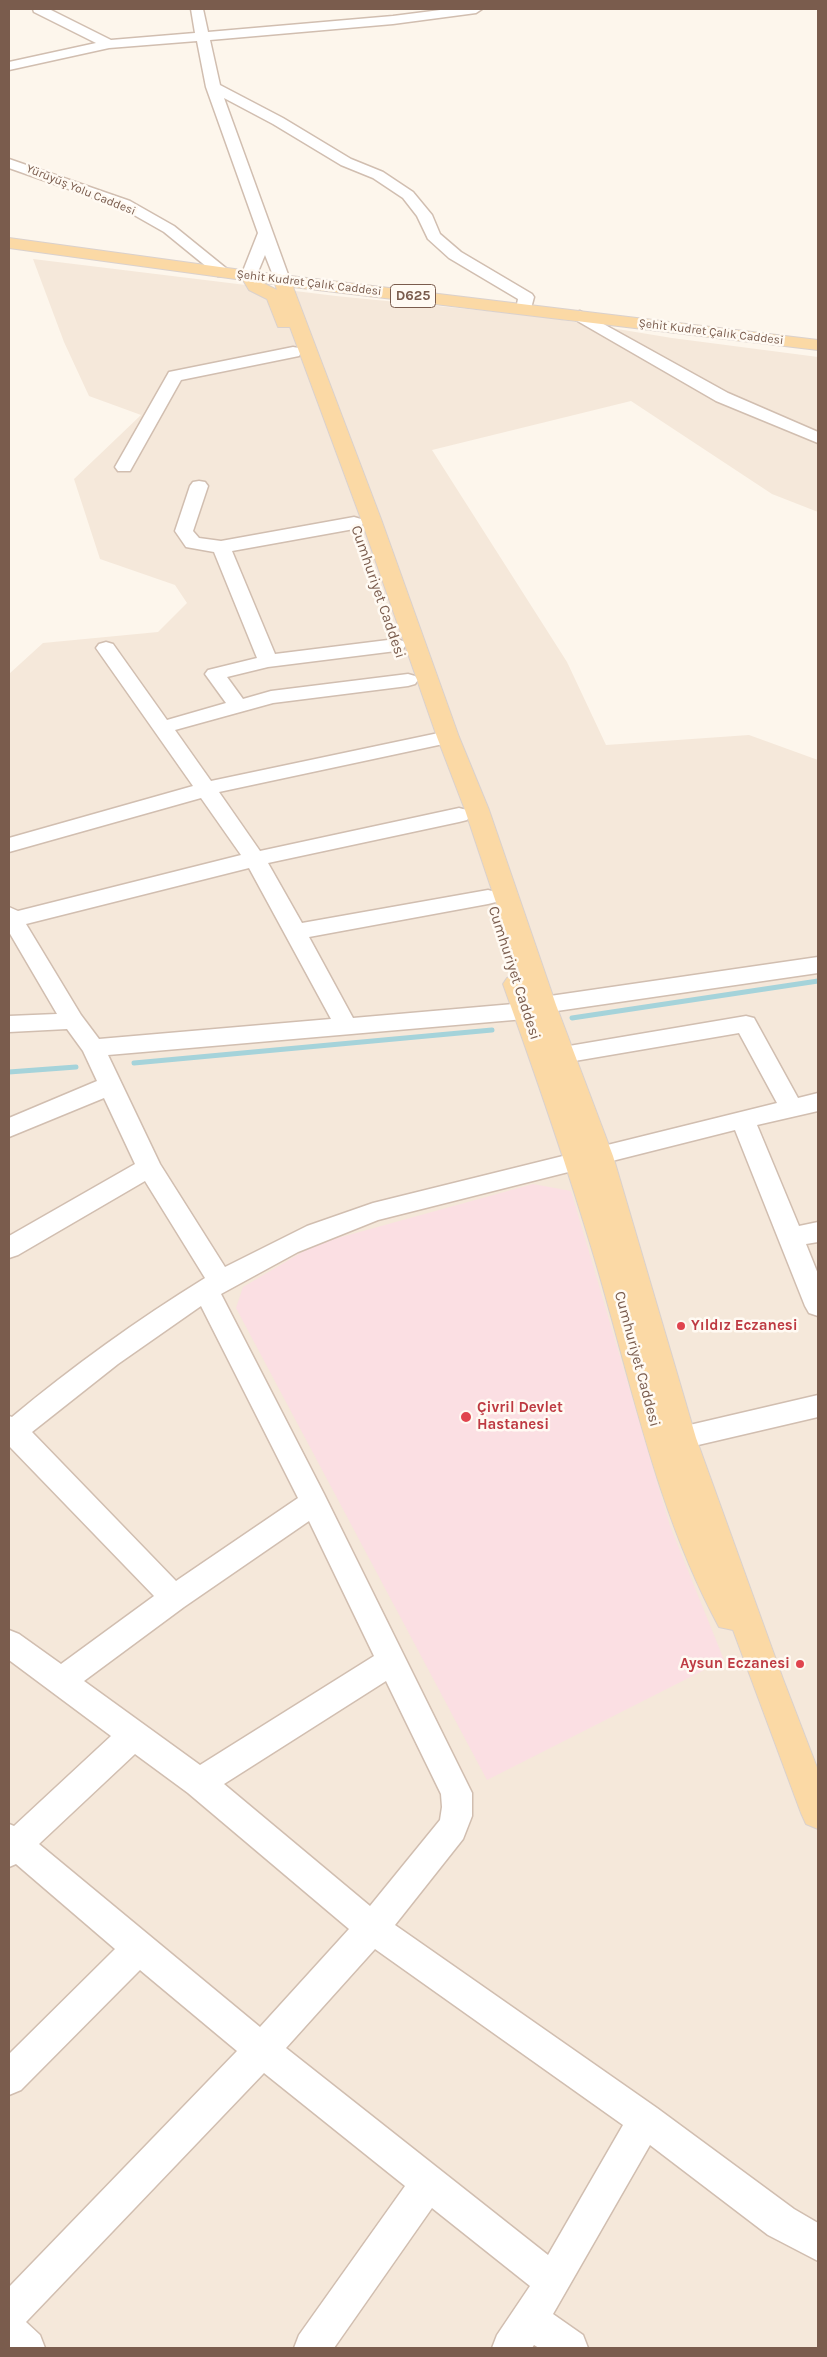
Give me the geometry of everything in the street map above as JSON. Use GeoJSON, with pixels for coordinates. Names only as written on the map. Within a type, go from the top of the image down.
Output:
{"type":"FeatureCollection","features":[{"type":"Feature","properties":{"kind":"main road","name":"Şehit Kudret Çalık Caddesi"},"geometry":{"type":"LineString","coordinates":[[9,243],[224,273],[818,345]]}},
{"type":"Feature","properties":{"kind":"main road","name":"Cumhuriyet Caddesi"},"geometry":{"type":"LineString","coordinates":[[249,276],[254,286],[275,296],[408,680],[477,810],[534,1008],[563,1055],[589,1158],[613,1272],[643,1385],[676,1486],[711,1582],[766,1679]]}},
{"type":"Feature","properties":{"kind":"main road","name":"Cumhuriyet Caddesi"},"geometry":{"type":"LineString","coordinates":[[282,280],[371,519],[438,739],[459,815],[488,897],[534,1008],[589,1158],[681,1438],[766,1679],[815,1797]]}},
{"type":"Feature","properties":{"kind":"street"},"geometry":{"type":"LineString","coordinates":[[39,9],[109,44]]}},
{"type":"Feature","properties":{"kind":"street"},"geometry":{"type":"LineString","coordinates":[[197,9],[214,87],[282,280]]}},
{"type":"Feature","properties":{"kind":"street"},"geometry":{"type":"LineString","coordinates":[[9,66],[109,44],[427,12],[476,9]]}},
{"type":"Feature","properties":{"kind":"street"},"geometry":{"type":"LineString","coordinates":[[214,87],[278,121],[346,162],[378,175],[408,195],[424,215],[433,236],[455,255],[526,297],[524,309]]}},
{"type":"Feature","properties":{"kind":"street","name":"Yürüyüş Yolu Caddesi"},"geometry":{"type":"LineString","coordinates":[[9,163],[124,204],[169,229],[224,273]]}},
{"type":"Feature","properties":{"kind":"street"},"geometry":{"type":"LineString","coordinates":[[249,276],[265,234]]}},
{"type":"Feature","properties":{"kind":"street"},"geometry":{"type":"LineString","coordinates":[[580,316],[722,397],[818,438]]}},
{"type":"Feature","properties":{"kind":"street"},"geometry":{"type":"LineString","coordinates":[[124,467],[175,376],[293,352]]}},
{"type":"Feature","properties":{"kind":"street"},"geometry":{"type":"LineString","coordinates":[[199,486],[184,531],[193,543],[221,547],[354,523]]}},
{"type":"Feature","properties":{"kind":"street"},"geometry":{"type":"LineString","coordinates":[[221,547],[268,661]]}},
{"type":"Feature","properties":{"kind":"street"},"geometry":{"type":"LineString","coordinates":[[238,706],[215,674],[268,661],[396,645]]}},
{"type":"Feature","properties":{"kind":"street"},"geometry":{"type":"LineString","coordinates":[[106,648],[164,727],[205,790],[255,859],[347,1027]]}},
{"type":"Feature","properties":{"kind":"street"},"geometry":{"type":"LineString","coordinates":[[164,727],[271,697],[408,680]]}},
{"type":"Feature","properties":{"kind":"street"},"geometry":{"type":"LineString","coordinates":[[9,845],[205,790],[438,739]]}},
{"type":"Feature","properties":{"kind":"street"},"geometry":{"type":"LineString","coordinates":[[9,2314],[262,2050],[372,1928],[452,1829],[457,1818],[458,1806],[456,1794],[314,1502],[213,1287],[150,1167],[94,1048],[73,1021],[10,917],[255,859],[459,815]]}},
{"type":"Feature","properties":{"kind":"street"},"geometry":{"type":"LineString","coordinates":[[296,932],[488,897]]}},
{"type":"Feature","properties":{"kind":"street"},"geometry":{"type":"LineString","coordinates":[[94,1048],[347,1027],[534,1008],[818,965]]}},
{"type":"Feature","properties":{"kind":"street"},"geometry":{"type":"LineString","coordinates":[[9,1024],[73,1021]]}},
{"type":"Feature","properties":{"kind":"street"},"geometry":{"type":"LineString","coordinates":[[563,1055],[746,1024],[792,1108]]}},
{"type":"Feature","properties":{"kind":"street"},"geometry":{"type":"LineString","coordinates":[[9,1128],[111,1085]]}},
{"type":"Feature","properties":{"kind":"street"},"geometry":{"type":"LineString","coordinates":[[174,1598],[10,1431],[114,1353],[213,1287],[288,1245],[362,1215],[818,1102]]}},
{"type":"Feature","properties":{"kind":"street"},"geometry":{"type":"LineString","coordinates":[[743,1120],[818,1306]]}},
{"type":"Feature","properties":{"kind":"street"},"geometry":{"type":"LineString","coordinates":[[9,1248],[150,1167]]}},
{"type":"Feature","properties":{"kind":"street"},"geometry":{"type":"LineString","coordinates":[[790,1238],[818,1232]]}},
{"type":"Feature","properties":{"kind":"street"},"geometry":{"type":"LineString","coordinates":[[681,1438],[818,1406]]}},
{"type":"Feature","properties":{"kind":"street"},"geometry":{"type":"LineString","coordinates":[[62,1680],[174,1598],[314,1502]]}},
{"type":"Feature","properties":{"kind":"street"},"geometry":{"type":"LineString","coordinates":[[9,1643],[62,1680],[199,1783],[372,1928],[645,2120],[781,2222],[818,2243]]}},
{"type":"Feature","properties":{"kind":"street"},"geometry":{"type":"LineString","coordinates":[[199,1783],[391,1662]]}},
{"type":"Feature","properties":{"kind":"street"},"geometry":{"type":"LineString","coordinates":[[135,1734],[11,1846],[140,1948],[262,2050],[551,2280]]}},
{"type":"Feature","properties":{"kind":"street"},"geometry":{"type":"LineString","coordinates":[[9,2078],[140,1948]]}},
{"type":"Feature","properties":{"kind":"street"},"geometry":{"type":"LineString","coordinates":[[570,2348],[520,2334],[645,2120]]}},
{"type":"Feature","properties":{"kind":"street"},"geometry":{"type":"LineString","coordinates":[[312,2348],[429,2182]]}},
{"type":"Feature","properties":{"kind":"street"},"geometry":{"type":"LineString","coordinates":[[9,2331],[27,2348]]}},
{"type":"Feature","properties":{"kind":"shaded area"},"geometry":{"type":"Polygon","coordinates":[[[33,259],[336,296],[538,316],[672,338],[818,357],[818,512],[772,494],[631,401],[432,450],[567,662],[606,745],[749,735],[818,760],[818,2348],[9,2348],[9,674],[43,643],[158,632],[187,603],[175,585],[100,559],[74,479],[141,415],[89,396],[64,342],[33,259]]]}},
{"type":"Feature","properties":{"kind":"shaded area","name":"Çivril Devlet Hastanesi"},"geometry":{"type":"Polygon","coordinates":[[[533,1184],[571,1191],[670,1526],[724,1660],[487,1780],[236,1308],[243,1287],[316,1244],[533,1184]]]}},
{"type":"Feature","properties":{"kind":"waterway"},"geometry":{"type":"LineString","coordinates":[[572,1018],[818,981]]}},
{"type":"Feature","properties":{"kind":"waterway"},"geometry":{"type":"LineString","coordinates":[[134,1063],[492,1030]]}},
{"type":"Feature","properties":{"kind":"waterway"},"geometry":{"type":"LineString","coordinates":[[9,1072],[76,1067]]}},
{"type":"Feature","properties":{"kind":"place","name":"Yıldız Eczanesi"},"geometry":{"type":"Point","coordinates":[681,1326]}},
{"type":"Feature","properties":{"kind":"place","name":"Çivril Devlet Hastanesi"},"geometry":{"type":"Point","coordinates":[466,1417]}},
{"type":"Feature","properties":{"kind":"place","name":"Aysun Eczanesi"},"geometry":{"type":"Point","coordinates":[800,1664]}}]}
